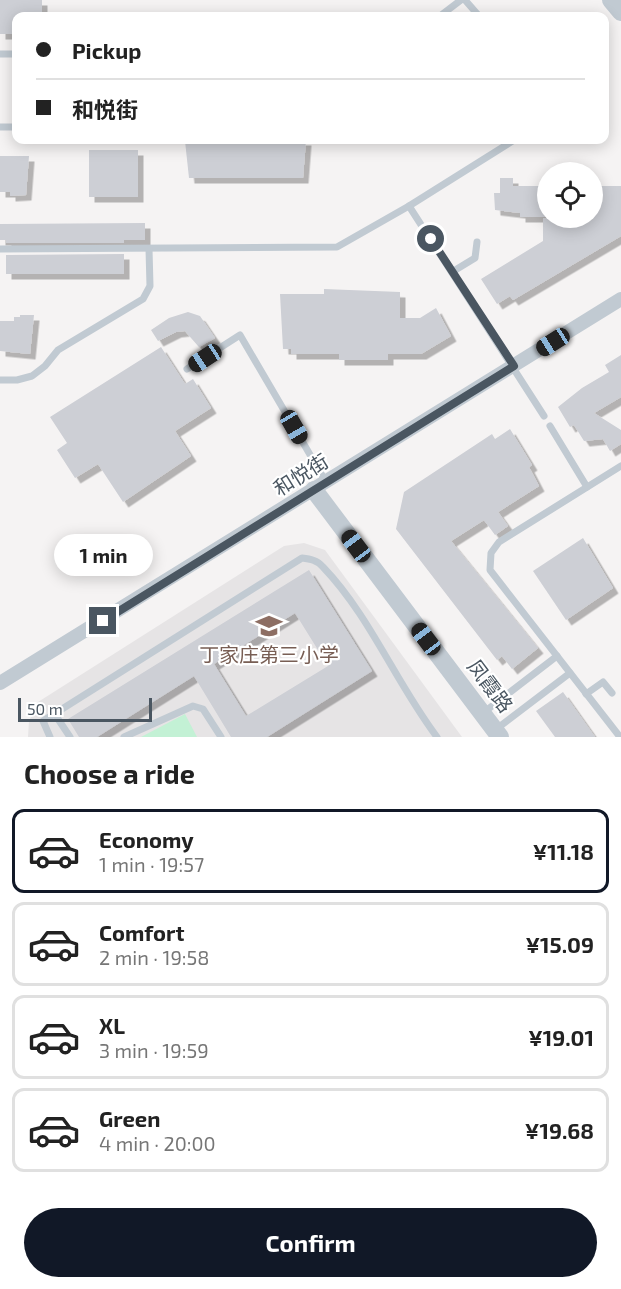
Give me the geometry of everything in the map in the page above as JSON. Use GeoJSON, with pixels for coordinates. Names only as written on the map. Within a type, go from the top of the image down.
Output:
{"type":"FeatureCollection","features":[{"type":"Feature","properties":{"kind":"street"},"geometry":{"type":"LineString","coordinates":[[611,0],[621,12]]}},
{"type":"Feature","properties":{"kind":"street","name":"和悦街"},"geometry":{"type":"LineString","coordinates":[[0,683],[621,299]]}},
{"type":"Feature","properties":{"kind":"street","name":"凤霞路"},"geometry":{"type":"LineString","coordinates":[[320,486],[497,733]]}},
{"type":"Feature","properties":{"kind":"lane"},"geometry":{"type":"LineString","coordinates":[[446,12],[463,0],[475,12]]}},
{"type":"Feature","properties":{"kind":"lane"},"geometry":{"type":"LineString","coordinates":[[0,249],[328,249],[337,247],[409,206],[508,144]]}},
{"type":"Feature","properties":{"kind":"lane"},"geometry":{"type":"LineString","coordinates":[[409,206],[514,366],[544,416]]}},
{"type":"Feature","properties":{"kind":"lane"},"geometry":{"type":"LineString","coordinates":[[452,272],[475,258],[477,242]]}},
{"type":"Feature","properties":{"kind":"lane"},"geometry":{"type":"LineString","coordinates":[[0,380],[17,380],[32,375],[45,366],[58,350],[143,298],[150,286],[149,249]]}},
{"type":"Feature","properties":{"kind":"lane"},"geometry":{"type":"LineString","coordinates":[[187,369],[240,335],[320,486]]}},
{"type":"Feature","properties":{"kind":"lane"},"geometry":{"type":"LineString","coordinates":[[550,426],[587,487]]}},
{"type":"Feature","properties":{"kind":"lane"},"geometry":{"type":"LineString","coordinates":[[620,737],[490,570],[491,553],[499,542],[621,466]]}},
{"type":"Feature","properties":{"kind":"lane"},"geometry":{"type":"LineString","coordinates":[[50,737],[43,721],[302,558],[312,559],[322,565],[357,612],[437,737]]}},
{"type":"Feature","properties":{"kind":"lane"},"geometry":{"type":"LineString","coordinates":[[482,714],[557,656]]}},
{"type":"Feature","properties":{"kind":"lane"},"geometry":{"type":"LineString","coordinates":[[497,733],[570,673]]}},
{"type":"Feature","properties":{"kind":"lane"},"geometry":{"type":"LineString","coordinates":[[586,694],[603,681],[612,693]]}},
{"type":"Feature","properties":{"kind":"lane"},"geometry":{"type":"LineString","coordinates":[[124,737],[193,706],[203,709],[221,737]]}},
{"type":"Feature","properties":{"kind":"lane"},"geometry":{"type":"LineString","coordinates":[[54,714],[70,737]]}},
{"type":"Feature","properties":{"kind":"shaded area","name":"丁家庄第三小学"},"geometry":{"type":"Polygon","coordinates":[[[304,543],[325,550],[462,737],[28,737],[29,721],[38,702],[284,546],[304,543]]]}},
{"type":"Feature","properties":{"kind":"green space"},"geometry":{"type":"Polygon","coordinates":[[[185,714],[197,737],[141,737],[185,714]]]}},
{"type":"Feature","properties":{"kind":"building"},"geometry":{"type":"Polygon","coordinates":[[[0,0],[42,0],[42,12],[12,12],[12,34],[0,34],[0,0]]]}},
{"type":"Feature","properties":{"kind":"building"},"geometry":{"type":"Polygon","coordinates":[[[185,144],[306,144],[303,178],[189,178],[185,144]]]}},
{"type":"Feature","properties":{"kind":"building"},"geometry":{"type":"Polygon","coordinates":[[[89,150],[138,150],[138,197],[89,197],[89,150]]]}},
{"type":"Feature","properties":{"kind":"building"},"geometry":{"type":"Polygon","coordinates":[[[0,156],[29,156],[26,195],[10,196],[10,192],[0,192],[0,156]]]}},
{"type":"Feature","properties":{"kind":"building"},"geometry":{"type":"Polygon","coordinates":[[[500,178],[513,178],[513,186],[537,186],[537,217],[520,217],[520,213],[495,210],[494,193],[500,193],[500,178]]]}},
{"type":"Feature","properties":{"kind":"building"},"geometry":{"type":"Polygon","coordinates":[[[603,186],[621,186],[621,236],[513,300],[510,296],[497,304],[481,279],[543,241],[543,228],[603,228],[603,186]]]}},
{"type":"Feature","properties":{"kind":"building"},"geometry":{"type":"Polygon","coordinates":[[[145,223],[145,240],[124,240],[124,243],[6,243],[6,240],[0,240],[0,224],[145,223]]]}},
{"type":"Feature","properties":{"kind":"building"},"geometry":{"type":"Polygon","coordinates":[[[124,254],[124,274],[6,274],[6,255],[124,254]]]}},
{"type":"Feature","properties":{"kind":"building"},"geometry":{"type":"Polygon","coordinates":[[[324,289],[400,292],[400,318],[420,318],[436,308],[451,336],[421,354],[388,354],[388,360],[339,360],[339,354],[291,354],[291,349],[283,349],[280,294],[324,294],[324,289]]]}},
{"type":"Feature","properties":{"kind":"building"},"geometry":{"type":"Polygon","coordinates":[[[188,312],[200,316],[215,338],[199,347],[185,331],[176,332],[158,341],[151,330],[169,318],[188,312]]]}},
{"type":"Feature","properties":{"kind":"building"},"geometry":{"type":"Polygon","coordinates":[[[20,315],[34,315],[30,354],[0,351],[0,321],[14,321],[14,317],[20,317],[20,315]]]}},
{"type":"Feature","properties":{"kind":"building"},"geometry":{"type":"Polygon","coordinates":[[[161,347],[185,384],[193,379],[211,408],[175,431],[191,456],[123,502],[98,464],[75,478],[57,450],[67,443],[50,417],[161,347]]]}},
{"type":"Feature","properties":{"kind":"building"},"geometry":{"type":"Polygon","coordinates":[[[621,355],[621,397],[594,413],[621,430],[621,444],[610,451],[603,439],[584,441],[574,425],[570,427],[558,407],[582,388],[609,372],[605,365],[621,355]]]}},
{"type":"Feature","properties":{"kind":"building"},"geometry":{"type":"Polygon","coordinates":[[[510,429],[532,465],[529,467],[539,486],[498,512],[508,526],[495,535],[484,520],[451,541],[538,648],[512,669],[502,656],[497,660],[396,529],[404,492],[492,434],[495,439],[510,429]]]}},
{"type":"Feature","properties":{"kind":"building"},"geometry":{"type":"Polygon","coordinates":[[[583,538],[613,588],[566,620],[533,571],[583,538]]]}},
{"type":"Feature","properties":{"kind":"building"},"geometry":{"type":"Polygon","coordinates":[[[309,570],[372,671],[267,737],[231,737],[194,676],[97,737],[79,737],[68,719],[309,570]],[[295,613],[214,664],[246,716],[328,666],[295,613]]]}},
{"type":"Feature","properties":{"kind":"building"},"geometry":{"type":"Polygon","coordinates":[[[563,692],[595,737],[555,737],[536,711],[563,692]]]}},
{"type":"Feature","properties":{"kind":"place","name":"丁家庄第三小学"},"geometry":{"type":"Point","coordinates":[269,626]}},
{"type":"Feature","properties":{"kind":"route"},"geometry":{"type":"LineString","coordinates":[[103,621],[514,366],[431,239]]}}]}
